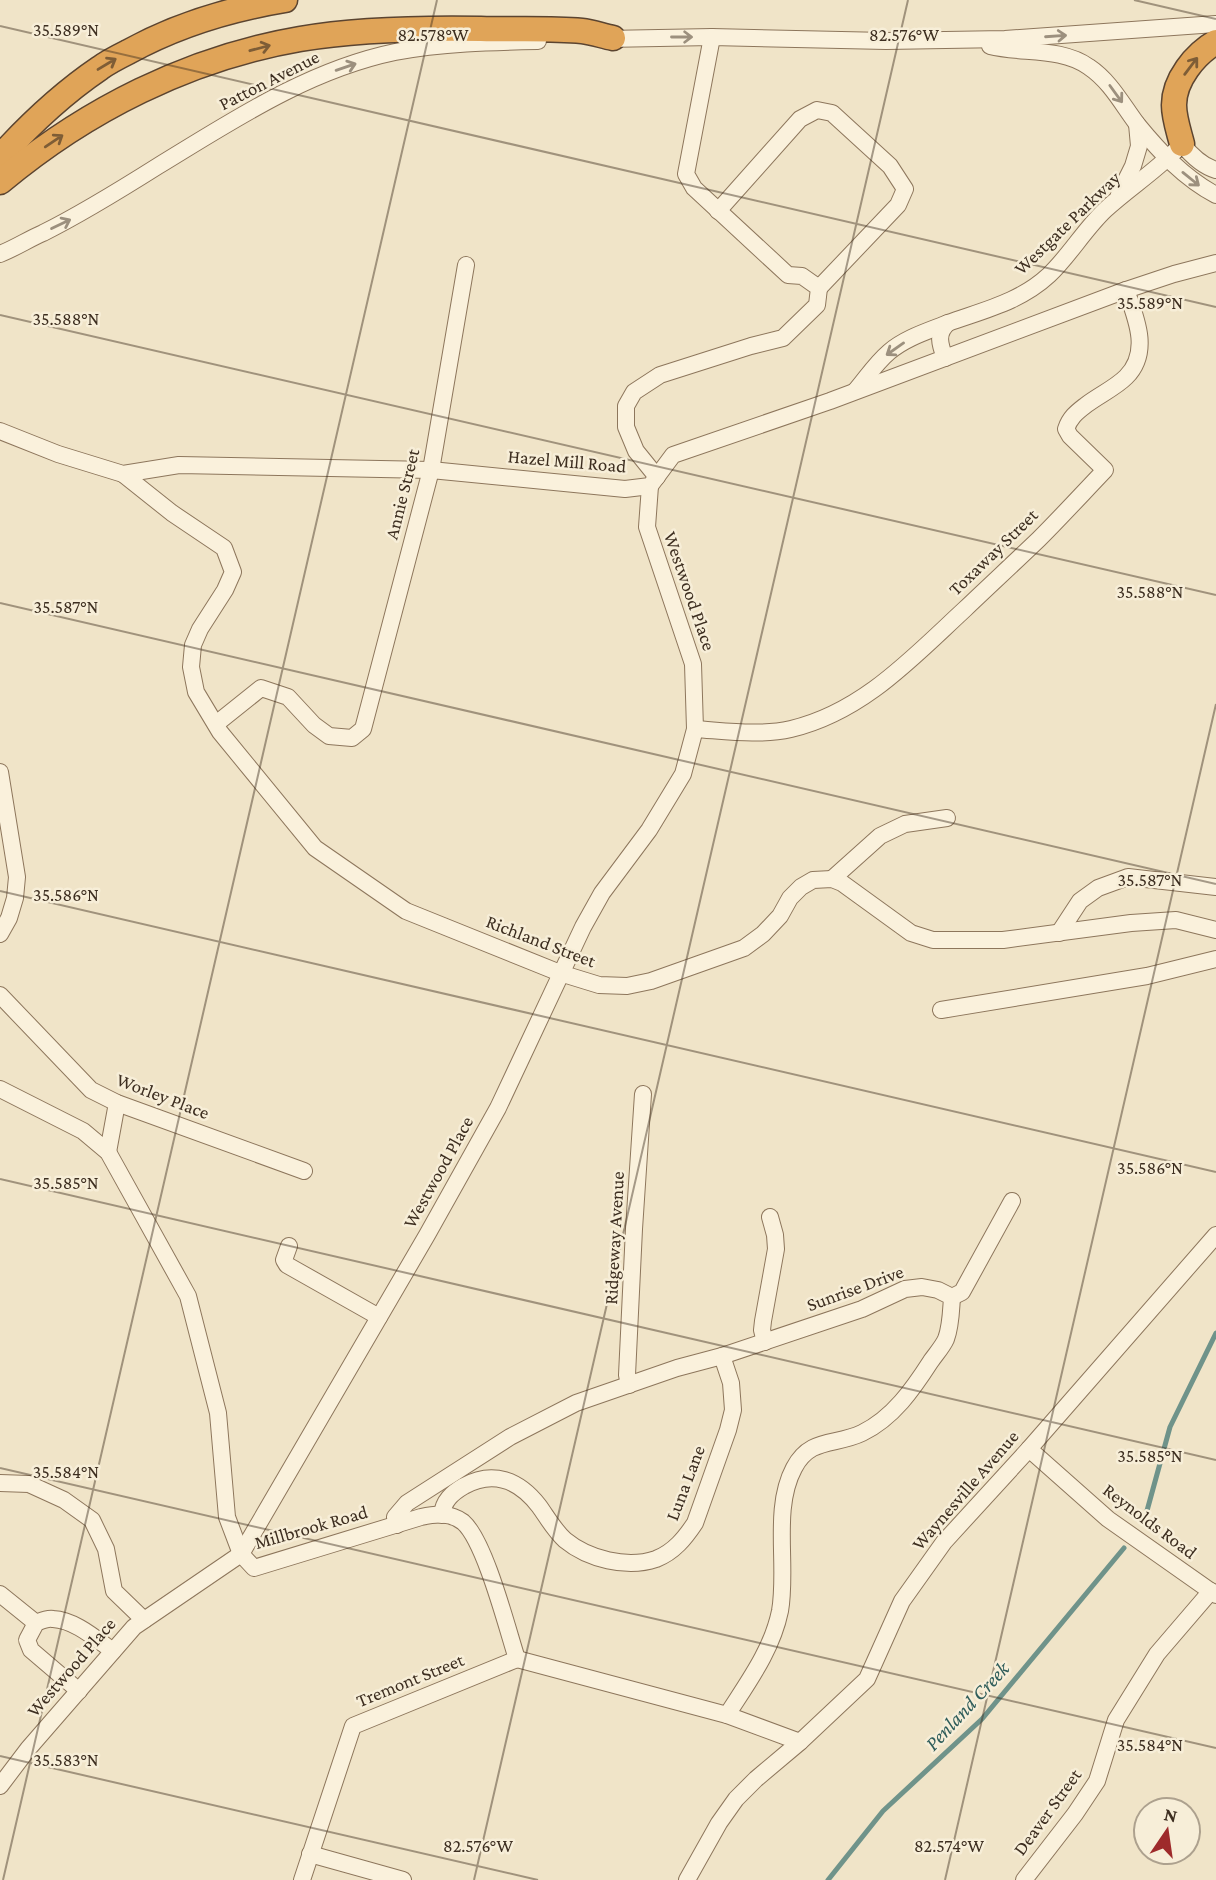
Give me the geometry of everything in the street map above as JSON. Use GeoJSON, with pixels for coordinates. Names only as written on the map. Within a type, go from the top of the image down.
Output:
{"type":"FeatureCollection","features":[{"type":"Feature","properties":{"kind":"highway"},"geometry":{"type":"LineString","coordinates":[[0,157],[26,129],[102,66],[184,26],[223,12],[285,0]]}},
{"type":"Feature","properties":{"kind":"highway"},"geometry":{"type":"LineString","coordinates":[[0,182],[51,143],[133,94],[200,66],[267,46],[337,34],[417,29],[584,32],[613,38]]}},
{"type":"Feature","properties":{"kind":"highway"},"geometry":{"type":"LineString","coordinates":[[1175,152],[1175,94],[1184,74],[1199,54],[1216,42]]}},
{"type":"Feature","properties":{"kind":"street","name":"Patton Avenue"},"geometry":{"type":"LineString","coordinates":[[0,254],[70,220],[286,91],[348,65],[393,52],[498,42],[583,42],[613,38],[886,41],[1005,39],[1216,24]]}},
{"type":"Feature","properties":{"kind":"street"},"geometry":{"type":"LineString","coordinates":[[712,37],[686,174],[694,188],[789,275],[802,276],[818,288]]}},
{"type":"Feature","properties":{"kind":"street"},"geometry":{"type":"LineString","coordinates":[[965,40],[1004,50],[1063,56],[1088,65],[1108,83],[1138,124],[1175,152],[1200,186],[1216,195]]}},
{"type":"Feature","properties":{"kind":"street"},"geometry":{"type":"LineString","coordinates":[[718,211],[800,119],[817,110],[832,113],[890,166],[905,189],[898,205],[818,288],[817,305],[783,338],[660,375],[634,392],[626,406],[626,427],[654,482],[673,455],[855,392],[1126,290],[1216,263]]}},
{"type":"Feature","properties":{"kind":"street"},"geometry":{"type":"LineString","coordinates":[[1114,202],[1133,166],[1139,146],[1138,124]]}},
{"type":"Feature","properties":{"kind":"street"},"geometry":{"type":"LineString","coordinates":[[1175,152],[1190,154],[1216,170]]}},
{"type":"Feature","properties":{"kind":"street","name":"Westgate Parkway"},"geometry":{"type":"LineString","coordinates":[[855,392],[877,364],[900,344],[948,323],[998,306],[1030,290],[1069,254],[1099,216],[1175,152]]}},
{"type":"Feature","properties":{"kind":"street","name":"Annie Street"},"geometry":{"type":"LineString","coordinates":[[216,724],[261,688],[288,697],[314,725],[329,736],[352,738],[363,729],[431,470],[466,265]]}},
{"type":"Feature","properties":{"kind":"street","name":"Toxaway Street"},"geometry":{"type":"LineString","coordinates":[[695,729],[753,732],[791,729],[851,705],[904,666],[1040,538],[1105,470],[1066,429],[1069,419],[1126,377],[1138,360],[1139,324],[1126,290]]}},
{"type":"Feature","properties":{"kind":"street"},"geometry":{"type":"LineString","coordinates":[[945,358],[939,338],[948,323]]}},
{"type":"Feature","properties":{"kind":"street","name":"Hazel Mill Road"},"geometry":{"type":"LineString","coordinates":[[0,431],[58,454],[123,474],[179,465],[431,470],[625,489],[654,482]]}},
{"type":"Feature","properties":{"kind":"street","name":"Richland Street"},"geometry":{"type":"LineString","coordinates":[[123,474],[172,513],[224,548],[233,572],[193,645],[191,667],[196,692],[216,724],[316,848],[406,911],[561,973],[599,985],[627,986],[651,981],[744,948],[763,934],[780,916],[790,898],[802,887],[813,880],[832,879]]}},
{"type":"Feature","properties":{"kind":"street","name":"Westwood Place"},"geometry":{"type":"LineString","coordinates":[[0,1786],[28,1749],[134,1627],[241,1554],[428,1235],[498,1108],[583,927],[602,893],[649,830],[683,775],[695,729],[693,664],[647,527],[654,482]]}},
{"type":"Feature","properties":{"kind":"street"},"geometry":{"type":"LineString","coordinates":[[0,772],[17,877],[15,898],[9,918],[0,934]]}},
{"type":"Feature","properties":{"kind":"street"},"geometry":{"type":"LineString","coordinates":[[947,818],[905,824],[880,836],[832,879],[842,883],[911,933],[933,940],[1003,940],[1131,923],[1176,920],[1216,930]]}},
{"type":"Feature","properties":{"kind":"street"},"geometry":{"type":"LineString","coordinates":[[1059,933],[1080,901],[1098,888],[1128,877],[1216,887]]}},
{"type":"Feature","properties":{"kind":"street"},"geometry":{"type":"LineString","coordinates":[[941,1010],[1147,976],[1216,959]]}},
{"type":"Feature","properties":{"kind":"street","name":"Worley Place"},"geometry":{"type":"LineString","coordinates":[[0,995],[91,1090],[117,1103],[304,1171]]}},
{"type":"Feature","properties":{"kind":"street","name":"Millbrook Road"},"geometry":{"type":"LineString","coordinates":[[0,1089],[83,1131],[108,1152],[188,1296],[218,1413],[227,1517],[241,1554],[254,1568],[421,1517],[442,1515]]}},
{"type":"Feature","properties":{"kind":"street","name":"Ridgeway Avenue"},"geometry":{"type":"LineString","coordinates":[[629,1385],[627,1375],[634,1229],[643,1094]]}},
{"type":"Feature","properties":{"kind":"street"},"geometry":{"type":"LineString","coordinates":[[108,1152],[117,1103]]}},
{"type":"Feature","properties":{"kind":"street"},"geometry":{"type":"LineString","coordinates":[[727,1715],[761,1660],[776,1628],[782,1585],[784,1500],[794,1468],[814,1446],[848,1439],[864,1432],[879,1423],[903,1401],[946,1339],[952,1297],[962,1292],[1012,1201]]}},
{"type":"Feature","properties":{"kind":"street"},"geometry":{"type":"LineString","coordinates":[[765,1342],[763,1321],[776,1249],[770,1217]]}},
{"type":"Feature","properties":{"kind":"street","name":"Waynesville Avenue"},"geometry":{"type":"LineString","coordinates":[[687,1880],[719,1823],[736,1800],[867,1679],[902,1601],[944,1542],[1216,1235]]}},
{"type":"Feature","properties":{"kind":"street"},"geometry":{"type":"LineString","coordinates":[[289,1245],[284,1260],[286,1265],[379,1317]]}},
{"type":"Feature","properties":{"kind":"street","name":"Sunrise Drive"},"geometry":{"type":"LineString","coordinates":[[397,1525],[397,1513],[407,1503],[510,1437],[576,1404],[677,1368],[722,1356],[862,1309],[905,1289],[922,1287],[938,1290],[952,1297]]}},
{"type":"Feature","properties":{"kind":"street","name":"Luna Lane"},"geometry":{"type":"LineString","coordinates":[[442,1515],[448,1498],[462,1487],[488,1479],[505,1479],[528,1493],[562,1538],[584,1552],[609,1561],[621,1562],[656,1559],[669,1552],[695,1523],[728,1430],[733,1410],[733,1395],[722,1356]]}},
{"type":"Feature","properties":{"kind":"street","name":"Reynolds Road"},"geometry":{"type":"LineString","coordinates":[[1029,1449],[1108,1519],[1214,1593]]}},
{"type":"Feature","properties":{"kind":"street"},"geometry":{"type":"LineString","coordinates":[[0,1483],[29,1484],[64,1500],[92,1520],[106,1549],[114,1591],[144,1620]]}},
{"type":"Feature","properties":{"kind":"street"},"geometry":{"type":"LineString","coordinates":[[442,1515],[464,1523],[485,1559],[517,1659],[727,1715],[800,1742]]}},
{"type":"Feature","properties":{"kind":"street","name":"Deaver Street"},"geometry":{"type":"LineString","coordinates":[[1024,1880],[1097,1781],[1116,1720],[1157,1654],[1214,1593]]}},
{"type":"Feature","properties":{"kind":"street"},"geometry":{"type":"LineString","coordinates":[[0,1594],[36,1623]]}},
{"type":"Feature","properties":{"kind":"street"},"geometry":{"type":"LineString","coordinates":[[79,1691],[32,1650],[27,1640],[36,1623],[50,1618],[66,1622],[83,1630],[113,1651]]}},
{"type":"Feature","properties":{"kind":"street","name":"Tremont Street"},"geometry":{"type":"LineString","coordinates":[[302,1880],[353,1726],[517,1659]]}},
{"type":"Feature","properties":{"kind":"street"},"geometry":{"type":"LineString","coordinates":[[310,1854],[403,1880]]}},
{"type":"Feature","properties":{"kind":"waterway","name":"Penland Creek"},"geometry":{"type":"LineString","coordinates":[[1145,1518],[1170,1427],[1216,1333]]}},
{"type":"Feature","properties":{"kind":"waterway","name":"Penland Creek"},"geometry":{"type":"LineString","coordinates":[[828,1880],[883,1811],[982,1719],[1124,1548]]}}]}
